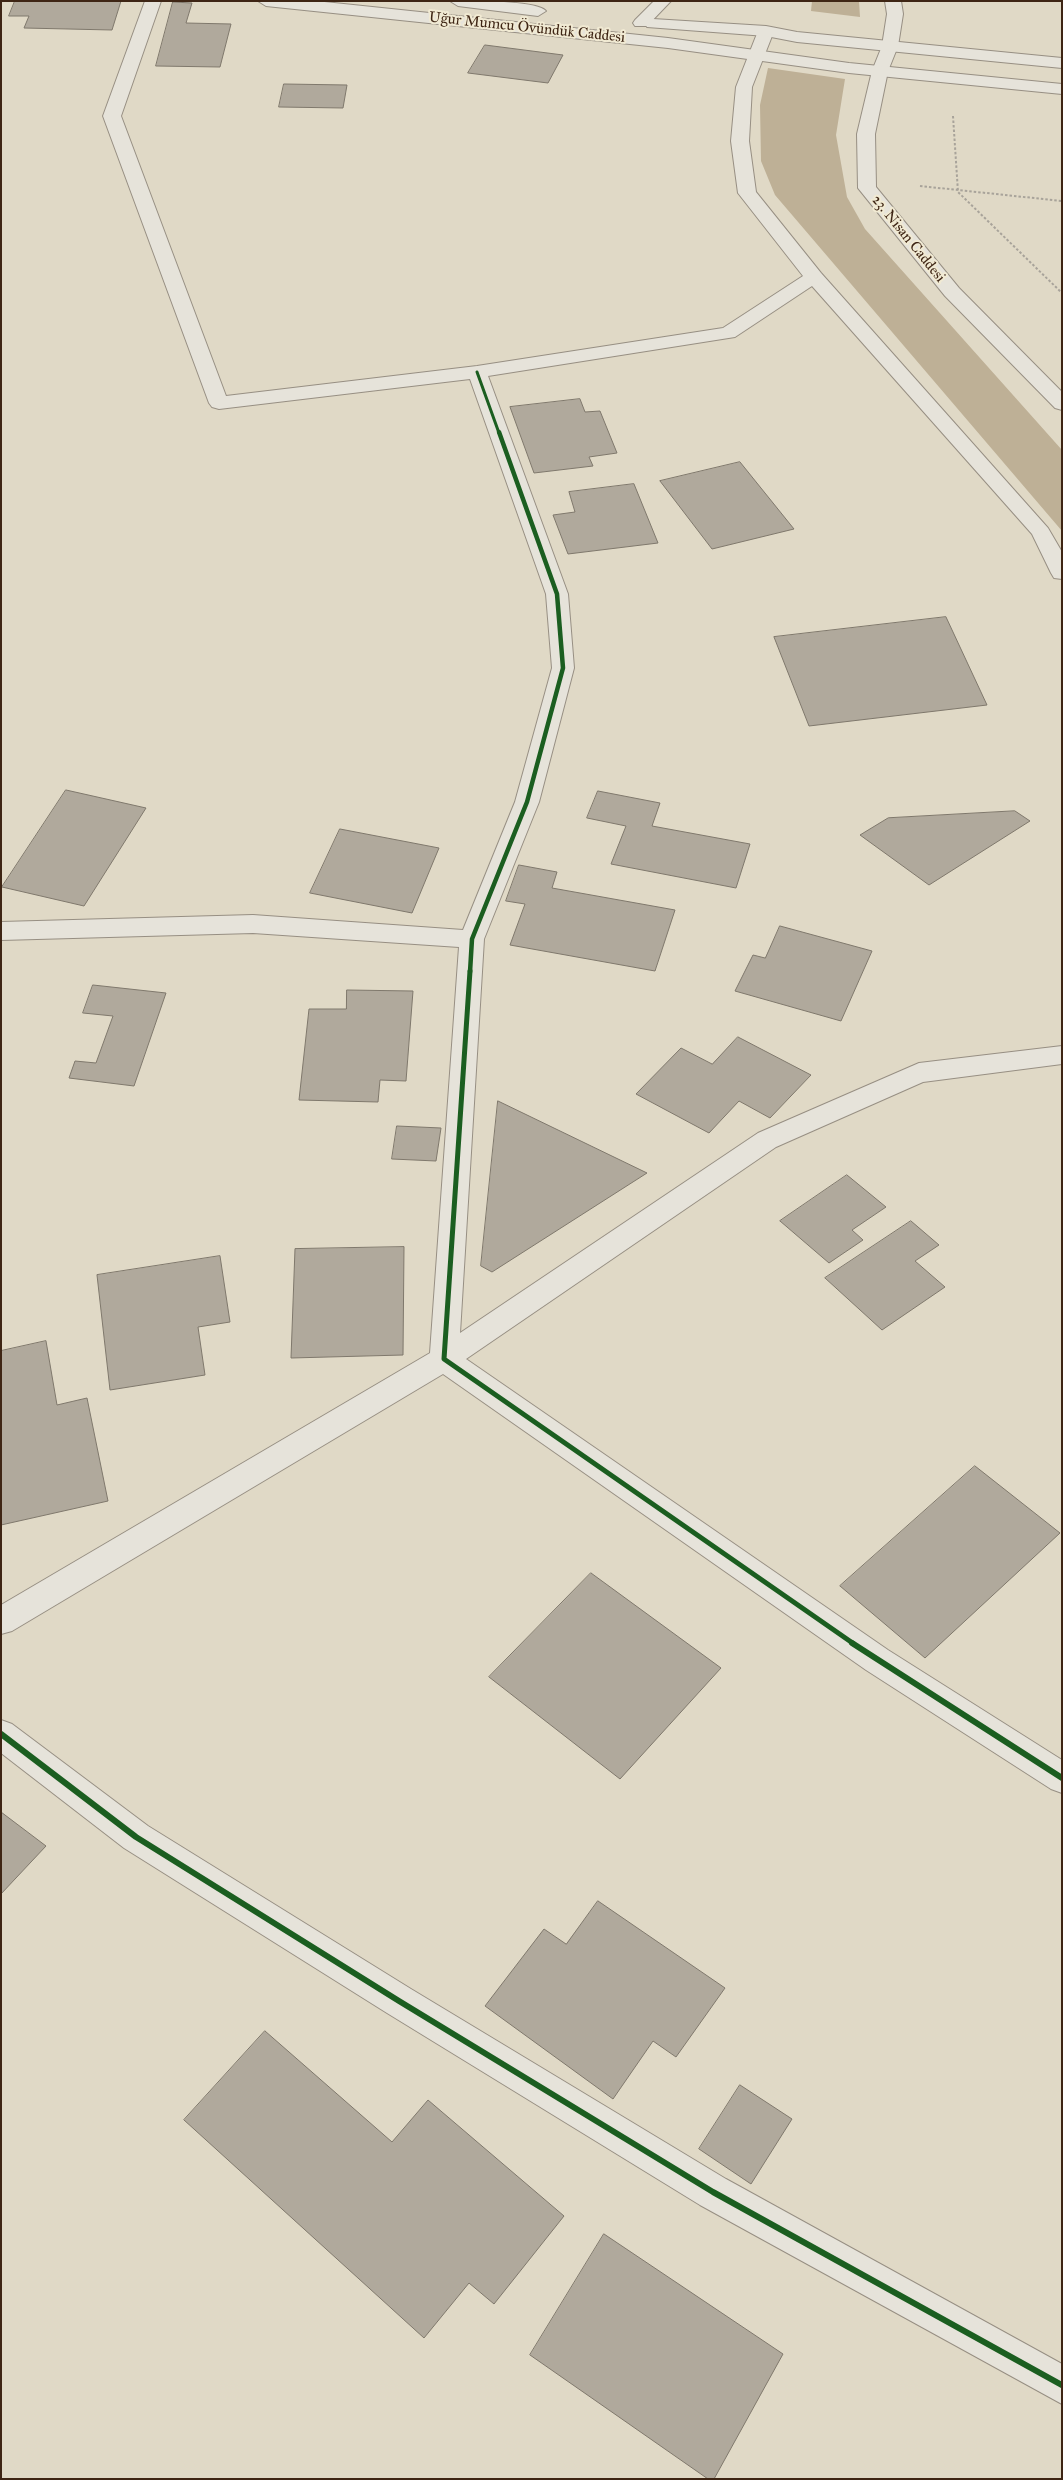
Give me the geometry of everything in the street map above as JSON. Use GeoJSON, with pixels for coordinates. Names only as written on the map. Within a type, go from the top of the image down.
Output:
{"type":"FeatureCollection","features":[{"type":"Feature","properties":{"kind":"street"},"geometry":{"type":"LineString","coordinates":[[153,1],[112,116],[219,402],[477,372],[728,333],[814,277]]}},
{"type":"Feature","properties":{"kind":"street","name":"Uğur Mumcu Övündük Caddesi"},"geometry":{"type":"LineString","coordinates":[[266,1],[668,43],[756,57],[880,71]]}},
{"type":"Feature","properties":{"kind":"street","name":"Uğur Mumcu Övündük Caddesi"},"geometry":{"type":"LineString","coordinates":[[458,1],[554,13]]}},
{"type":"Feature","properties":{"kind":"street"},"geometry":{"type":"LineString","coordinates":[[641,23],[663,1]]}},
{"type":"Feature","properties":{"kind":"street","name":"23. Nisan Caddesi"},"geometry":{"type":"LineString","coordinates":[[893,1],[895,14],[890,46],[880,71],[866,134],[867,188],[952,292],[1062,404]]}},
{"type":"Feature","properties":{"kind":"street","name":"Uğur Mumcu Övündük Caddesi"},"geometry":{"type":"LineString","coordinates":[[622,20],[766,32],[890,46]]}},
{"type":"Feature","properties":{"kind":"street"},"geometry":{"type":"LineString","coordinates":[[766,32],[744,87],[740,141],[746,193],[814,277],[1041,532],[1062,573]]}},
{"type":"Feature","properties":{"kind":"street"},"geometry":{"type":"LineString","coordinates":[[890,46],[1062,63]]}},
{"type":"Feature","properties":{"kind":"street"},"geometry":{"type":"LineString","coordinates":[[880,71],[1062,89]]}},
{"type":"Feature","properties":{"kind":"street"},"geometry":{"type":"LineString","coordinates":[[444,1359],[472,939],[527,802],[563,668],[558,594],[477,372]]}},
{"type":"Feature","properties":{"kind":"street"},"geometry":{"type":"LineString","coordinates":[[1,931],[253,924],[472,939]]}},
{"type":"Feature","properties":{"kind":"street"},"geometry":{"type":"LineString","coordinates":[[1,1621],[444,1359],[767,1140],[919,1073],[1062,1055]]}},
{"type":"Feature","properties":{"kind":"street"},"geometry":{"type":"LineString","coordinates":[[444,1359],[877,1660],[1062,1778]]}},
{"type":"Feature","properties":{"kind":"street"},"geometry":{"type":"LineString","coordinates":[[1,1734],[136,1837],[408,2006],[713,2192],[1062,2385]]}},
{"type":"Feature","properties":{"kind":"path"},"geometry":{"type":"LineString","coordinates":[[953,115],[958,192],[1062,293]]}},
{"type":"Feature","properties":{"kind":"path"},"geometry":{"type":"LineString","coordinates":[[867,178],[958,192],[1062,201]]}},
{"type":"Feature","properties":{"kind":"shaded area"},"geometry":{"type":"Polygon","coordinates":[[[812,1],[859,1],[860,17],[811,11],[812,1]]]}},
{"type":"Feature","properties":{"kind":"shaded area"},"geometry":{"type":"Polygon","coordinates":[[[768,68],[845,79],[836,135],[847,197],[865,229],[1062,450],[1062,531],[775,195],[761,161],[760,105],[768,68]]]}},
{"type":"Feature","properties":{"kind":"building"},"geometry":{"type":"Polygon","coordinates":[[[15,1],[121,1],[112,30],[24,28],[29,16],[9,16],[15,1]]]}},
{"type":"Feature","properties":{"kind":"building"},"geometry":{"type":"Polygon","coordinates":[[[173,2],[192,3],[186,23],[231,24],[220,67],[156,66],[173,2]]]}},
{"type":"Feature","properties":{"kind":"building"},"geometry":{"type":"Polygon","coordinates":[[[485,45],[563,55],[548,83],[468,73],[485,45]]]}},
{"type":"Feature","properties":{"kind":"building"},"geometry":{"type":"Polygon","coordinates":[[[284,84],[347,85],[343,108],[279,107],[284,84]]]}},
{"type":"Feature","properties":{"kind":"building"},"geometry":{"type":"Polygon","coordinates":[[[580,399],[585,412],[600,411],[617,453],[589,457],[593,466],[534,473],[510,407],[580,399]]]}},
{"type":"Feature","properties":{"kind":"building"},"geometry":{"type":"Polygon","coordinates":[[[740,462],[794,529],[712,549],[660,481],[740,462]]]}},
{"type":"Feature","properties":{"kind":"building"},"geometry":{"type":"Polygon","coordinates":[[[634,484],[658,543],[568,554],[553,515],[575,512],[569,492],[634,484]]]}},
{"type":"Feature","properties":{"kind":"building"},"geometry":{"type":"Polygon","coordinates":[[[946,617],[987,705],[809,726],[774,637],[946,617]]]}},
{"type":"Feature","properties":{"kind":"building"},"geometry":{"type":"Polygon","coordinates":[[[66,790],[146,808],[84,906],[2,887],[66,790]]]}},
{"type":"Feature","properties":{"kind":"building"},"geometry":{"type":"Polygon","coordinates":[[[598,791],[660,803],[652,826],[750,844],[736,888],[611,864],[626,826],[587,818],[598,791]]]}},
{"type":"Feature","properties":{"kind":"building"},"geometry":{"type":"Polygon","coordinates":[[[1015,811],[1030,821],[929,885],[860,835],[888,818],[1015,811]]]}},
{"type":"Feature","properties":{"kind":"building"},"geometry":{"type":"Polygon","coordinates":[[[340,829],[439,848],[412,913],[310,893],[340,829]]]}},
{"type":"Feature","properties":{"kind":"building"},"geometry":{"type":"Polygon","coordinates":[[[519,865],[557,872],[552,888],[675,910],[655,971],[510,945],[525,904],[506,901],[519,865]]]}},
{"type":"Feature","properties":{"kind":"building"},"geometry":{"type":"Polygon","coordinates":[[[780,926],[872,951],[841,1021],[735,991],[753,955],[765,958],[780,926]]]}},
{"type":"Feature","properties":{"kind":"building"},"geometry":{"type":"Polygon","coordinates":[[[93,985],[166,993],[134,1086],[69,1078],[75,1061],[96,1063],[113,1016],[83,1013],[93,985]]]}},
{"type":"Feature","properties":{"kind":"building"},"geometry":{"type":"Polygon","coordinates":[[[347,990],[413,991],[406,1081],[380,1080],[378,1102],[299,1100],[309,1009],[346,1009],[347,990]]]}},
{"type":"Feature","properties":{"kind":"building"},"geometry":{"type":"Polygon","coordinates":[[[738,1037],[811,1075],[770,1118],[739,1101],[709,1133],[636,1094],[681,1048],[712,1064],[738,1037]]]}},
{"type":"Feature","properties":{"kind":"building"},"geometry":{"type":"Polygon","coordinates":[[[498,1101],[647,1173],[492,1272],[481,1266],[498,1101]]]}},
{"type":"Feature","properties":{"kind":"building"},"geometry":{"type":"Polygon","coordinates":[[[397,1126],[441,1128],[436,1161],[392,1159],[397,1126]]]}},
{"type":"Feature","properties":{"kind":"building"},"geometry":{"type":"Polygon","coordinates":[[[847,1175],[886,1207],[852,1230],[863,1240],[829,1263],[780,1221],[847,1175]]]}},
{"type":"Feature","properties":{"kind":"building"},"geometry":{"type":"Polygon","coordinates":[[[911,1221],[939,1245],[915,1261],[945,1287],[882,1330],[825,1278],[911,1221]]]}},
{"type":"Feature","properties":{"kind":"building"},"geometry":{"type":"Polygon","coordinates":[[[404,1247],[403,1355],[291,1358],[295,1249],[404,1247]]]}},
{"type":"Feature","properties":{"kind":"building"},"geometry":{"type":"Polygon","coordinates":[[[220,1256],[230,1322],[198,1327],[205,1375],[110,1390],[97,1275],[220,1256]]]}},
{"type":"Feature","properties":{"kind":"building"},"geometry":{"type":"Polygon","coordinates":[[[46,1341],[57,1405],[87,1398],[108,1501],[1,1525],[1,1351],[46,1341]]]}},
{"type":"Feature","properties":{"kind":"building"},"geometry":{"type":"Polygon","coordinates":[[[975,1466],[1060,1533],[925,1658],[840,1586],[975,1466]]]}},
{"type":"Feature","properties":{"kind":"building"},"geometry":{"type":"Polygon","coordinates":[[[591,1573],[721,1668],[620,1779],[489,1677],[591,1573]]]}},
{"type":"Feature","properties":{"kind":"building"},"geometry":{"type":"Polygon","coordinates":[[[1,1812],[46,1846],[1,1894],[1,1812]]]}},
{"type":"Feature","properties":{"kind":"building"},"geometry":{"type":"Polygon","coordinates":[[[598,1901],[725,1988],[676,2057],[653,2041],[613,2099],[485,2006],[544,1929],[566,1944],[598,1901]]]}},
{"type":"Feature","properties":{"kind":"building"},"geometry":{"type":"Polygon","coordinates":[[[265,2031],[392,2142],[428,2100],[564,2216],[494,2304],[469,2283],[424,2338],[184,2120],[265,2031]]]}},
{"type":"Feature","properties":{"kind":"building"},"geometry":{"type":"Polygon","coordinates":[[[740,2085],[792,2119],[751,2184],[699,2149],[740,2085]]]}},
{"type":"Feature","properties":{"kind":"building"},"geometry":{"type":"Polygon","coordinates":[[[604,2234],[783,2354],[714,2479],[708,2479],[530,2355],[604,2234]]]}},
{"type":"Feature","properties":{"kind":"cycle path"},"geometry":{"type":"LineString","coordinates":[[477,372],[557,594],[563,668],[527,802],[472,939],[444,1359],[877,1660],[1062,1778]]}},
{"type":"Feature","properties":{"kind":"cycle path"},"geometry":{"type":"LineString","coordinates":[[1,1734],[136,1837],[399,2001],[713,2192],[1062,2385]]}}]}
